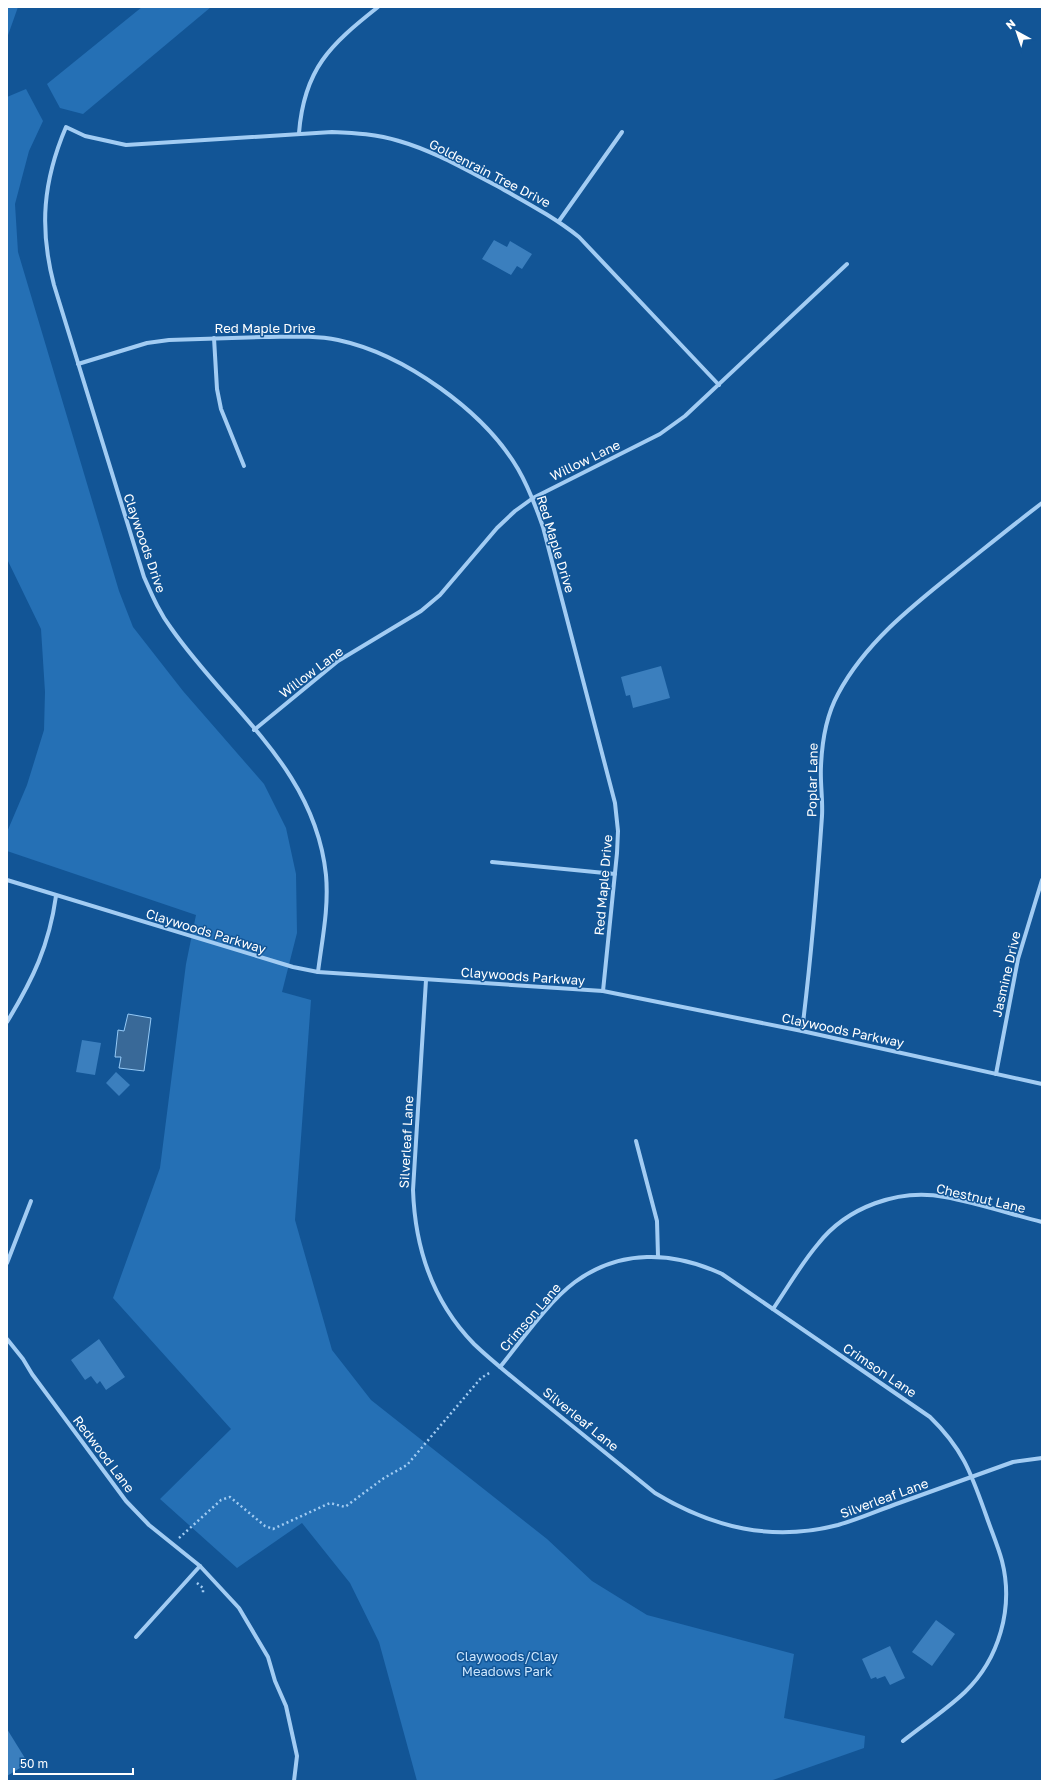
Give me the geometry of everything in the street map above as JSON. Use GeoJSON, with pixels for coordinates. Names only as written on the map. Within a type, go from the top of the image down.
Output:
{"type":"FeatureCollection","features":[{"type":"Feature","properties":{"kind":"street"},"geometry":{"type":"LineString","coordinates":[[299,133],[301,113],[306,90],[316,69],[329,50],[345,33],[378,7]]}},
{"type":"Feature","properties":{"kind":"street","name":"Goldenrain Tree Drive"},"geometry":{"type":"LineString","coordinates":[[66,127],[85,136],[126,145],[332,132],[363,134],[398,140],[427,150],[559,221],[579,237],[719,385]]}},
{"type":"Feature","properties":{"kind":"street","name":"Claywoods Drive"},"geometry":{"type":"LineString","coordinates":[[66,127],[56,149],[49,175],[45,201],[44,232],[48,262],[78,364],[144,577],[156,605],[181,642],[288,770],[303,796],[315,824],[322,850],[326,876],[326,902],[318,972]]}},
{"type":"Feature","properties":{"kind":"street"},"geometry":{"type":"LineString","coordinates":[[559,221],[622,132]]}},
{"type":"Feature","properties":{"kind":"street","name":"Willow Lane"},"geometry":{"type":"LineString","coordinates":[[254,730],[338,661],[421,611],[440,595],[497,528],[515,511],[533,498],[660,434],[685,416],[847,264]]}},
{"type":"Feature","properties":{"kind":"street","name":"Red Maple Drive"},"geometry":{"type":"LineString","coordinates":[[78,364],[146,343],[169,340],[308,336],[338,340],[367,348],[391,358],[411,369],[477,418],[499,442],[514,463],[533,498],[544,527],[615,803],[618,831],[603,991]]}},
{"type":"Feature","properties":{"kind":"street"},"geometry":{"type":"LineString","coordinates":[[214,338],[217,388],[221,409],[244,466]]}},
{"type":"Feature","properties":{"kind":"street","name":"Poplar Lane"},"geometry":{"type":"LineString","coordinates":[[802,1030],[812,949],[823,798],[821,767],[823,738],[826,723],[838,695],[852,671],[877,641],[907,610],[1042,503]]}},
{"type":"Feature","properties":{"kind":"street"},"geometry":{"type":"LineString","coordinates":[[492,862],[615,874]]}},
{"type":"Feature","properties":{"kind":"street","name":"Claywoods Parkway"},"geometry":{"type":"LineString","coordinates":[[7,880],[292,967],[318,972],[603,991],[802,1030],[1042,1084]]}},
{"type":"Feature","properties":{"kind":"street","name":"Jasmine Drive"},"geometry":{"type":"LineString","coordinates":[[996,1074],[1018,959],[1042,880]]}},
{"type":"Feature","properties":{"kind":"street"},"geometry":{"type":"LineString","coordinates":[[7,1022],[32,980],[42,956],[53,915],[56,896]]}},
{"type":"Feature","properties":{"kind":"street","name":"Silverleaf Lane"},"geometry":{"type":"LineString","coordinates":[[426,980],[413,1190],[414,1216],[419,1246],[429,1275],[440,1299],[457,1324],[474,1344],[500,1367],[655,1493],[687,1511],[705,1519],[734,1528],[764,1532],[791,1532],[817,1529],[839,1524],[1014,1462],[1042,1458]]}},
{"type":"Feature","properties":{"kind":"street"},"geometry":{"type":"LineString","coordinates":[[636,1141],[657,1221],[658,1256]]}},
{"type":"Feature","properties":{"kind":"street","name":"Chestnut Lane"},"geometry":{"type":"LineString","coordinates":[[773,1309],[818,1244],[834,1227],[855,1212],[874,1203],[895,1197],[919,1195],[944,1197],[1042,1222]]}},
{"type":"Feature","properties":{"kind":"street"},"geometry":{"type":"LineString","coordinates":[[7,1263],[31,1201]]}},
{"type":"Feature","properties":{"kind":"street","name":"Crimson Lane"},"geometry":{"type":"LineString","coordinates":[[500,1367],[557,1298],[574,1282],[592,1271],[611,1263],[634,1258],[658,1256],[680,1258],[703,1265],[722,1274],[930,1416],[946,1433],[961,1454],[972,1477],[1002,1561],[1006,1592],[1006,1607],[1002,1628],[995,1650],[981,1674],[955,1701],[903,1741]]}},
{"type":"Feature","properties":{"kind":"street","name":"Redwood Lane"},"geometry":{"type":"LineString","coordinates":[[7,1339],[126,1501],[149,1525],[200,1566],[239,1608],[268,1657],[275,1681],[286,1706],[294,1736],[297,1756],[294,1781]]}},
{"type":"Feature","properties":{"kind":"street"},"geometry":{"type":"LineString","coordinates":[[136,1637],[200,1566]]}},
{"type":"Feature","properties":{"kind":"path"},"geometry":{"type":"LineString","coordinates":[[173,1544],[202,1515],[221,1500],[230,1497],[265,1526],[273,1530],[330,1503],[345,1506],[384,1478],[407,1465],[481,1378],[500,1367]]}},
{"type":"Feature","properties":{"kind":"green space"},"geometry":{"type":"Polygon","coordinates":[[[7,7],[18,7],[7,38],[7,7]]]}},
{"type":"Feature","properties":{"kind":"green space"},"geometry":{"type":"Polygon","coordinates":[[[142,7],[211,7],[83,114],[60,108],[47,84],[142,7]]]}},
{"type":"Feature","properties":{"kind":"green space","name":"Claywoods/Clay Meadows Park"},"geometry":{"type":"Polygon","coordinates":[[[26,89],[43,121],[29,151],[15,204],[18,252],[119,591],[133,627],[183,691],[264,784],[286,828],[296,874],[297,933],[282,992],[311,1000],[295,1220],[332,1350],[371,1400],[547,1539],[592,1581],[647,1615],[794,1654],[784,1718],[865,1736],[864,1748],[770,1781],[417,1781],[379,1642],[350,1583],[302,1523],[237,1568],[160,1499],[231,1429],[113,1298],[160,1168],[186,964],[196,915],[7,851],[7,832],[27,785],[44,730],[45,692],[41,629],[7,559],[7,97],[26,89]]]}},
{"type":"Feature","properties":{"kind":"shaded area"},"geometry":{"type":"Polygon","coordinates":[[[128,1014],[151,1018],[144,1071],[119,1068],[121,1057],[115,1057],[118,1030],[124,1031],[128,1014]]]}},
{"type":"Feature","properties":{"kind":"building"},"geometry":{"type":"Polygon","coordinates":[[[494,240],[507,247],[510,241],[532,254],[522,269],[517,266],[511,275],[482,259],[494,240]]]}},
{"type":"Feature","properties":{"kind":"building"},"geometry":{"type":"Polygon","coordinates":[[[661,666],[670,698],[633,708],[630,695],[626,696],[621,677],[661,666]]]}},
{"type":"Feature","properties":{"kind":"building"},"geometry":{"type":"Polygon","coordinates":[[[82,1040],[101,1043],[95,1075],[76,1072],[82,1040]]]}},
{"type":"Feature","properties":{"kind":"building"},"geometry":{"type":"Polygon","coordinates":[[[116,1072],[130,1085],[119,1096],[106,1083],[116,1072]]]}},
{"type":"Feature","properties":{"kind":"building"},"geometry":{"type":"Polygon","coordinates":[[[99,1339],[125,1377],[106,1390],[100,1381],[97,1384],[91,1376],[85,1380],[71,1360],[99,1339]]]}},
{"type":"Feature","properties":{"kind":"building"},"geometry":{"type":"Polygon","coordinates":[[[936,1620],[955,1634],[932,1666],[912,1652],[936,1620]]]}},
{"type":"Feature","properties":{"kind":"building"},"geometry":{"type":"Polygon","coordinates":[[[890,1646],[905,1678],[890,1685],[885,1676],[877,1679],[876,1677],[871,1679],[862,1659],[890,1646]]]}},
{"type":"Feature","properties":{"kind":"building"},"geometry":{"type":"Polygon","coordinates":[[[7,1729],[28,1763],[7,1776],[7,1729]]]}}]}
